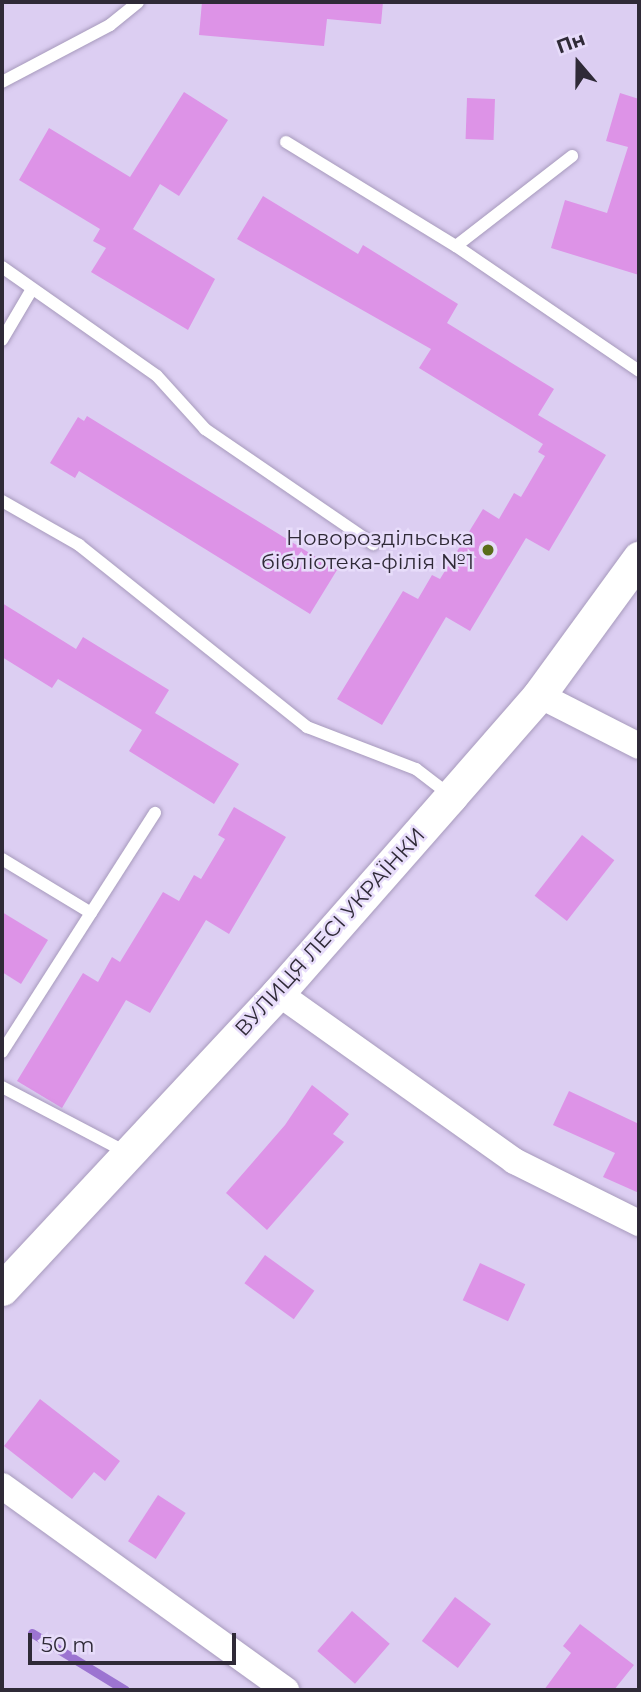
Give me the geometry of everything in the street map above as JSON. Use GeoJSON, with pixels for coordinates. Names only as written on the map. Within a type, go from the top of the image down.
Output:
{"type":"FeatureCollection","features":[{"type":"Feature","properties":{"kind":"street","name":"ВУЛИЦЯ ЛЕСІ УКРАЇНКИ"},"geometry":{"type":"LineString","coordinates":[[2,1289],[127,1153],[287,999],[451,796],[539,695],[639,558]]}},
{"type":"Feature","properties":{"kind":"street"},"geometry":{"type":"LineString","coordinates":[[539,695],[639,746]]}},
{"type":"Feature","properties":{"kind":"street"},"geometry":{"type":"LineString","coordinates":[[287,999],[514,1161],[639,1223]]}},
{"type":"Feature","properties":{"kind":"street"},"geometry":{"type":"LineString","coordinates":[[2,1486],[286,1690]]}},
{"type":"Feature","properties":{"kind":"lane"},"geometry":{"type":"LineString","coordinates":[[2,82],[110,25],[138,2]]}},
{"type":"Feature","properties":{"kind":"lane"},"geometry":{"type":"LineString","coordinates":[[286,142],[456,246],[639,371]]}},
{"type":"Feature","properties":{"kind":"lane"},"geometry":{"type":"LineString","coordinates":[[456,246],[572,156]]}},
{"type":"Feature","properties":{"kind":"lane"},"geometry":{"type":"LineString","coordinates":[[2,267],[157,376],[205,429],[373,544]]}},
{"type":"Feature","properties":{"kind":"lane"},"geometry":{"type":"LineString","coordinates":[[2,340],[32,289]]}},
{"type":"Feature","properties":{"kind":"lane"},"geometry":{"type":"LineString","coordinates":[[2,500],[79,545],[307,727],[416,769],[451,796]]}},
{"type":"Feature","properties":{"kind":"lane"},"geometry":{"type":"LineString","coordinates":[[2,1052],[155,813]]}},
{"type":"Feature","properties":{"kind":"lane"},"geometry":{"type":"LineString","coordinates":[[2,859],[91,913]]}},
{"type":"Feature","properties":{"kind":"lane"},"geometry":{"type":"LineString","coordinates":[[2,1087],[127,1153]]}},
{"type":"Feature","properties":{"kind":"building"},"geometry":{"type":"Polygon","coordinates":[[[202,2],[383,2],[381,24],[327,19],[324,46],[199,35],[202,2]]]}},
{"type":"Feature","properties":{"kind":"building"},"geometry":{"type":"Polygon","coordinates":[[[184,92],[228,120],[179,196],[160,184],[133,229],[215,279],[188,330],[91,272],[106,248],[93,241],[100,229],[19,180],[49,128],[130,177],[184,92]]]}},
{"type":"Feature","properties":{"kind":"building"},"geometry":{"type":"Polygon","coordinates":[[[620,93],[639,99],[639,275],[551,248],[565,200],[607,213],[628,147],[606,141],[620,93]]]}},
{"type":"Feature","properties":{"kind":"building"},"geometry":{"type":"Polygon","coordinates":[[[467,98],[495,99],[494,140],[466,139],[467,98]]]}},
{"type":"Feature","properties":{"kind":"building"},"geometry":{"type":"Polygon","coordinates":[[[263,196],[358,254],[363,245],[458,304],[447,323],[554,389],[538,415],[606,455],[549,551],[526,538],[470,631],[446,617],[382,725],[337,699],[403,591],[418,599],[432,575],[440,579],[483,509],[499,519],[514,493],[521,497],[545,456],[538,452],[543,444],[419,368],[431,349],[237,239],[263,196]]]}},
{"type":"Feature","properties":{"kind":"building"},"geometry":{"type":"Polygon","coordinates":[[[87,416],[337,570],[310,614],[79,471],[75,478],[50,463],[78,417],[84,421],[87,416]]]}},
{"type":"Feature","properties":{"kind":"building"},"geometry":{"type":"Polygon","coordinates":[[[2,603],[76,649],[83,637],[169,690],[155,713],[239,764],[214,804],[129,751],[142,730],[58,679],[52,688],[2,657],[2,603]]]}},
{"type":"Feature","properties":{"kind":"building"},"geometry":{"type":"Polygon","coordinates":[[[234,807],[286,837],[229,934],[206,920],[150,1013],[126,1000],[62,1108],[17,1081],[83,973],[98,982],[112,957],[120,962],[163,892],[179,901],[194,875],[201,879],[225,839],[218,835],[234,807]]]}},
{"type":"Feature","properties":{"kind":"building"},"geometry":{"type":"Polygon","coordinates":[[[582,835],[614,860],[567,921],[535,896],[582,835]]]}},
{"type":"Feature","properties":{"kind":"building"},"geometry":{"type":"Polygon","coordinates":[[[2,912],[48,940],[21,984],[2,972],[2,912]]]}},
{"type":"Feature","properties":{"kind":"building"},"geometry":{"type":"Polygon","coordinates":[[[312,1085],[349,1114],[333,1134],[344,1142],[267,1230],[226,1193],[285,1125],[312,1085]]]}},
{"type":"Feature","properties":{"kind":"building"},"geometry":{"type":"Polygon","coordinates":[[[569,1091],[639,1124],[639,1193],[603,1177],[615,1153],[553,1125],[569,1091]]]}},
{"type":"Feature","properties":{"kind":"building"},"geometry":{"type":"Polygon","coordinates":[[[265,1255],[314,1291],[294,1319],[244,1283],[265,1255]]]}},
{"type":"Feature","properties":{"kind":"building"},"geometry":{"type":"Polygon","coordinates":[[[480,1263],[525,1284],[508,1321],[463,1300],[480,1263]]]}},
{"type":"Feature","properties":{"kind":"building"},"geometry":{"type":"Polygon","coordinates":[[[40,1399],[120,1461],[105,1481],[94,1472],[72,1499],[4,1446],[40,1399]]]}},
{"type":"Feature","properties":{"kind":"building"},"geometry":{"type":"Polygon","coordinates":[[[158,1495],[186,1513],[156,1559],[128,1541],[158,1495]]]}},
{"type":"Feature","properties":{"kind":"building"},"geometry":{"type":"Polygon","coordinates":[[[455,1597],[491,1624],[458,1668],[422,1641],[455,1597]]]}},
{"type":"Feature","properties":{"kind":"building"},"geometry":{"type":"Polygon","coordinates":[[[352,1611],[390,1644],[355,1684],[317,1651],[352,1611]]]}},
{"type":"Feature","properties":{"kind":"building"},"geometry":{"type":"Polygon","coordinates":[[[580,1624],[634,1665],[614,1690],[544,1690],[571,1653],[563,1646],[580,1624]]]}},
{"type":"Feature","properties":{"kind":"waterway"},"geometry":{"type":"LineString","coordinates":[[32,1633],[125,1690]]}},
{"type":"Feature","properties":{"kind":"place","name":"Новороздільська бібліотека-філія №1"},"geometry":{"type":"Point","coordinates":[488,550]}}]}
